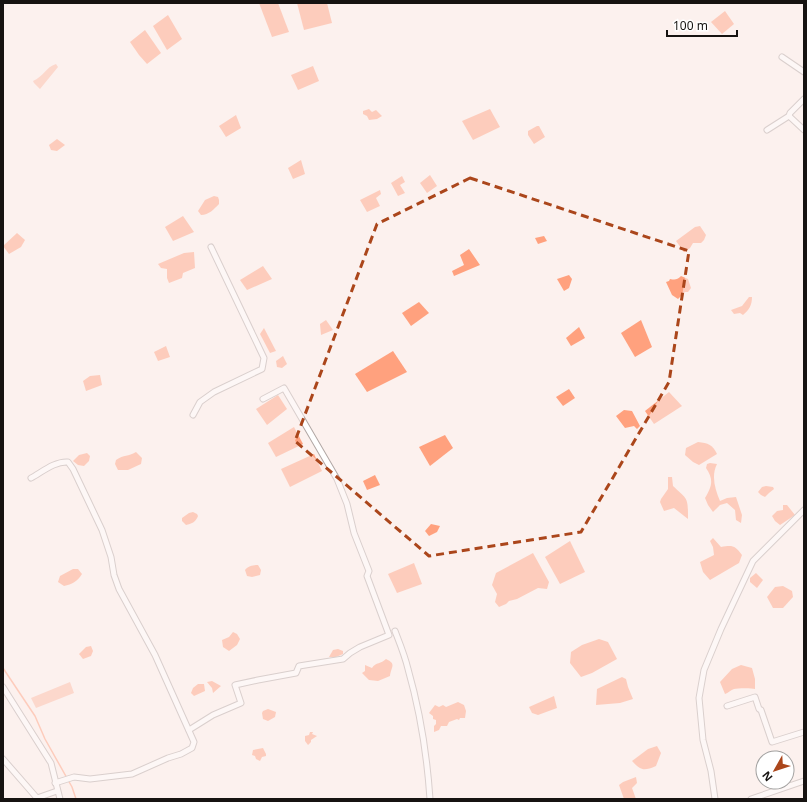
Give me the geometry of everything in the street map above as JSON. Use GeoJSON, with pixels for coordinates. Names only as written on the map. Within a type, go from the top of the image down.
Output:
{"type":"FeatureCollection","features":[{"type":"Feature","properties":{"kind":"street"},"geometry":{"type":"LineString","coordinates":[[782,57],[804,72]]}},
{"type":"Feature","properties":{"kind":"street"},"geometry":{"type":"LineString","coordinates":[[767,130],[789,116],[790,113],[804,99]]}},
{"type":"Feature","properties":{"kind":"street"},"geometry":{"type":"LineString","coordinates":[[789,116],[804,130]]}},
{"type":"Feature","properties":{"kind":"street"},"geometry":{"type":"LineString","coordinates":[[192,414],[200,402],[214,392],[262,369],[264,358],[211,247]]}},
{"type":"Feature","properties":{"kind":"street"},"geometry":{"type":"LineString","coordinates":[[189,730],[213,715],[240,703],[235,686],[296,673],[299,666],[343,659],[360,647],[389,635],[367,576],[369,571],[354,533],[347,504],[337,479],[284,388],[263,399]]}},
{"type":"Feature","properties":{"kind":"street"},"geometry":{"type":"LineString","coordinates":[[31,478],[50,467],[65,462],[70,464],[102,530],[111,558],[114,576],[119,589],[155,655],[194,742],[192,748],[181,754],[168,758],[132,774],[90,779],[74,778],[55,783]]}},
{"type":"Feature","properties":{"kind":"street"},"geometry":{"type":"LineString","coordinates":[[715,799],[704,740],[699,698],[704,670],[721,629],[753,561],[804,510]]}},
{"type":"Feature","properties":{"kind":"street"},"geometry":{"type":"LineString","coordinates":[[395,631],[408,668],[418,715],[427,760],[430,799]]}},
{"type":"Feature","properties":{"kind":"street"},"geometry":{"type":"LineString","coordinates":[[3,686],[51,763],[60,799]]}},
{"type":"Feature","properties":{"kind":"street"},"geometry":{"type":"LineString","coordinates":[[727,706],[755,697],[759,709],[761,710],[767,723],[772,742],[804,732]]}},
{"type":"Feature","properties":{"kind":"street"},"geometry":{"type":"LineString","coordinates":[[3,759],[37,798],[57,791]]}},
{"type":"Feature","properties":{"kind":"street"},"geometry":{"type":"LineString","coordinates":[[751,799],[804,782]]}},
{"type":"Feature","properties":{"kind":"highlighted area"},"geometry":{"type":"Polygon","coordinates":[[[470,178],[689,251],[669,382],[581,532],[429,556],[295,441],[377,224],[470,178]]]}},
{"type":"Feature","properties":{"kind":"shaded area"},"geometry":{"type":"Polygon","coordinates":[[[259,3],[278,3],[289,32],[272,37],[259,3]]]}},
{"type":"Feature","properties":{"kind":"shaded area"},"geometry":{"type":"Polygon","coordinates":[[[297,3],[327,3],[332,23],[304,30],[297,3]]]}},
{"type":"Feature","properties":{"kind":"shaded area"},"geometry":{"type":"Polygon","coordinates":[[[725,11],[734,24],[722,34],[711,22],[725,11]]]}},
{"type":"Feature","properties":{"kind":"shaded area"},"geometry":{"type":"Polygon","coordinates":[[[168,15],[182,39],[167,50],[153,26],[168,15]]]}},
{"type":"Feature","properties":{"kind":"shaded area"},"geometry":{"type":"Polygon","coordinates":[[[145,30],[161,53],[147,64],[130,42],[145,30]]]}},
{"type":"Feature","properties":{"kind":"shaded area"},"geometry":{"type":"Polygon","coordinates":[[[56,64],[58,67],[40,89],[33,81],[56,64]]]}},
{"type":"Feature","properties":{"kind":"shaded area"},"geometry":{"type":"Polygon","coordinates":[[[313,66],[319,81],[298,90],[291,75],[313,66]]]}},
{"type":"Feature","properties":{"kind":"shaded area"},"geometry":{"type":"Polygon","coordinates":[[[369,109],[372,112],[376,110],[382,116],[377,119],[369,120],[367,116],[363,114],[363,111],[369,109]]]}},
{"type":"Feature","properties":{"kind":"shaded area"},"geometry":{"type":"Polygon","coordinates":[[[490,109],[500,127],[473,140],[462,121],[490,109]]]}},
{"type":"Feature","properties":{"kind":"shaded area"},"geometry":{"type":"Polygon","coordinates":[[[236,115],[241,128],[226,137],[219,126],[236,115]]]}},
{"type":"Feature","properties":{"kind":"shaded area"},"geometry":{"type":"Polygon","coordinates":[[[539,126],[545,137],[534,144],[528,135],[528,131],[539,126]]]}},
{"type":"Feature","properties":{"kind":"shaded area"},"geometry":{"type":"Polygon","coordinates":[[[57,139],[65,145],[57,151],[51,150],[49,145],[57,139]]]}},
{"type":"Feature","properties":{"kind":"shaded area"},"geometry":{"type":"Polygon","coordinates":[[[301,160],[305,174],[293,179],[288,168],[301,160]]]}},
{"type":"Feature","properties":{"kind":"shaded area"},"geometry":{"type":"Polygon","coordinates":[[[430,175],[437,186],[427,193],[420,183],[430,175]]]}},
{"type":"Feature","properties":{"kind":"shaded area"},"geometry":{"type":"Polygon","coordinates":[[[402,176],[405,182],[400,185],[405,193],[398,196],[391,183],[402,176]]]}},
{"type":"Feature","properties":{"kind":"shaded area"},"geometry":{"type":"Polygon","coordinates":[[[380,190],[381,194],[376,198],[380,206],[367,212],[360,200],[380,190]]]}},
{"type":"Feature","properties":{"kind":"shaded area"},"geometry":{"type":"Polygon","coordinates":[[[214,196],[218,197],[219,204],[209,213],[201,215],[198,211],[205,200],[214,196]]]}},
{"type":"Feature","properties":{"kind":"shaded area"},"geometry":{"type":"Polygon","coordinates":[[[183,216],[194,232],[173,241],[165,227],[183,216]]]}},
{"type":"Feature","properties":{"kind":"shaded area"},"geometry":{"type":"Polygon","coordinates":[[[700,226],[706,235],[704,240],[701,243],[693,243],[690,248],[684,252],[676,241],[695,227],[700,226]]]}},
{"type":"Feature","properties":{"kind":"shaded area"},"geometry":{"type":"Polygon","coordinates":[[[17,233],[25,240],[21,247],[9,254],[3,246],[17,233]]]}},
{"type":"Feature","properties":{"kind":"shaded area"},"geometry":{"type":"Polygon","coordinates":[[[544,236],[547,241],[538,244],[535,238],[544,236]]]}},
{"type":"Feature","properties":{"kind":"shaded area"},"geometry":{"type":"Polygon","coordinates":[[[469,249],[480,265],[454,276],[452,271],[464,265],[460,255],[469,249]]]}},
{"type":"Feature","properties":{"kind":"shaded area"},"geometry":{"type":"Polygon","coordinates":[[[194,252],[195,268],[183,273],[182,278],[169,283],[167,278],[167,269],[161,268],[158,264],[184,253],[194,252]]]}},
{"type":"Feature","properties":{"kind":"shaded area"},"geometry":{"type":"Polygon","coordinates":[[[263,266],[272,279],[247,290],[240,280],[263,266]]]}},
{"type":"Feature","properties":{"kind":"shaded area"},"geometry":{"type":"Polygon","coordinates":[[[569,275],[572,279],[569,288],[564,291],[557,279],[569,275]]]}},
{"type":"Feature","properties":{"kind":"shaded area"},"geometry":{"type":"Polygon","coordinates":[[[681,276],[688,279],[691,288],[678,299],[672,295],[666,282],[670,279],[675,280],[681,276]]]}},
{"type":"Feature","properties":{"kind":"shaded area"},"geometry":{"type":"Polygon","coordinates":[[[749,297],[752,297],[752,300],[747,311],[743,315],[740,313],[734,314],[731,310],[742,306],[749,297]]]}},
{"type":"Feature","properties":{"kind":"shaded area"},"geometry":{"type":"Polygon","coordinates":[[[419,302],[429,313],[411,326],[402,313],[419,302]]]}},
{"type":"Feature","properties":{"kind":"shaded area"},"geometry":{"type":"Polygon","coordinates":[[[326,320],[333,330],[321,335],[320,324],[326,320]]]}},
{"type":"Feature","properties":{"kind":"shaded area"},"geometry":{"type":"Polygon","coordinates":[[[641,320],[652,347],[635,357],[621,333],[641,320]]]}},
{"type":"Feature","properties":{"kind":"shaded area"},"geometry":{"type":"Polygon","coordinates":[[[579,327],[585,338],[571,346],[566,338],[579,327]]]}},
{"type":"Feature","properties":{"kind":"shaded area"},"geometry":{"type":"Polygon","coordinates":[[[264,328],[276,351],[270,353],[260,334],[264,328]]]}},
{"type":"Feature","properties":{"kind":"shaded area"},"geometry":{"type":"Polygon","coordinates":[[[166,346],[170,357],[158,361],[154,352],[166,346]]]}},
{"type":"Feature","properties":{"kind":"shaded area"},"geometry":{"type":"Polygon","coordinates":[[[393,351],[407,372],[367,392],[355,374],[393,351]]]}},
{"type":"Feature","properties":{"kind":"shaded area"},"geometry":{"type":"Polygon","coordinates":[[[283,356],[287,364],[282,368],[277,367],[276,361],[283,356]]]}},
{"type":"Feature","properties":{"kind":"shaded area"},"geometry":{"type":"Polygon","coordinates":[[[100,375],[102,385],[86,391],[83,381],[90,376],[100,375]]]}},
{"type":"Feature","properties":{"kind":"shaded area"},"geometry":{"type":"Polygon","coordinates":[[[569,389],[575,398],[563,406],[556,397],[569,389]]]}},
{"type":"Feature","properties":{"kind":"shaded area"},"geometry":{"type":"Polygon","coordinates":[[[669,392],[682,406],[654,424],[645,411],[669,392]]]}},
{"type":"Feature","properties":{"kind":"shaded area"},"geometry":{"type":"Polygon","coordinates":[[[278,395],[287,409],[267,425],[256,409],[278,395]]]}},
{"type":"Feature","properties":{"kind":"shaded area"},"geometry":{"type":"Polygon","coordinates":[[[624,410],[632,411],[640,426],[637,429],[634,426],[625,428],[616,416],[624,410]]]}},
{"type":"Feature","properties":{"kind":"shaded area"},"geometry":{"type":"Polygon","coordinates":[[[294,427],[303,444],[276,457],[268,443],[294,427]]]}},
{"type":"Feature","properties":{"kind":"shaded area"},"geometry":{"type":"Polygon","coordinates":[[[445,435],[453,448],[430,466],[419,447],[445,435]]]}},
{"type":"Feature","properties":{"kind":"shaded area"},"geometry":{"type":"Polygon","coordinates":[[[698,442],[710,445],[714,448],[717,454],[699,465],[685,455],[686,448],[698,442]]]}},
{"type":"Feature","properties":{"kind":"shaded area"},"geometry":{"type":"Polygon","coordinates":[[[136,452],[142,458],[141,464],[128,470],[118,470],[115,464],[116,460],[136,452]]]}},
{"type":"Feature","properties":{"kind":"shaded area"},"geometry":{"type":"Polygon","coordinates":[[[87,453],[90,456],[89,461],[84,466],[78,465],[73,461],[79,455],[87,453]]]}},
{"type":"Feature","properties":{"kind":"shaded area"},"geometry":{"type":"Polygon","coordinates":[[[314,454],[322,471],[290,487],[281,469],[314,454]]]}},
{"type":"Feature","properties":{"kind":"shaded area"},"geometry":{"type":"Polygon","coordinates":[[[707,464],[717,464],[714,478],[715,487],[720,501],[727,498],[736,497],[742,515],[741,523],[736,520],[735,510],[727,503],[720,505],[713,512],[708,505],[705,498],[711,486],[711,480],[706,468],[707,464]]]}},
{"type":"Feature","properties":{"kind":"shaded area"},"geometry":{"type":"Polygon","coordinates":[[[375,475],[380,485],[367,490],[363,481],[375,475]]]}},
{"type":"Feature","properties":{"kind":"shaded area"},"geometry":{"type":"Polygon","coordinates":[[[668,477],[672,477],[673,486],[686,500],[688,507],[688,519],[674,508],[664,511],[660,502],[668,489],[668,477]]]}},
{"type":"Feature","properties":{"kind":"shaded area"},"geometry":{"type":"Polygon","coordinates":[[[762,487],[773,487],[774,489],[765,497],[758,492],[762,487]]]}},
{"type":"Feature","properties":{"kind":"shaded area"},"geometry":{"type":"Polygon","coordinates":[[[783,505],[787,505],[795,515],[780,525],[772,516],[777,511],[783,510],[783,505]]]}},
{"type":"Feature","properties":{"kind":"shaded area"},"geometry":{"type":"Polygon","coordinates":[[[193,512],[198,516],[196,520],[186,525],[182,521],[182,518],[193,512]]]}},
{"type":"Feature","properties":{"kind":"shaded area"},"geometry":{"type":"Polygon","coordinates":[[[431,524],[440,526],[437,532],[429,536],[425,531],[431,524]]]}},
{"type":"Feature","properties":{"kind":"shaded area"},"geometry":{"type":"Polygon","coordinates":[[[713,538],[721,547],[733,546],[742,555],[739,563],[710,580],[703,572],[700,562],[714,555],[713,547],[710,541],[713,538]]]}},
{"type":"Feature","properties":{"kind":"shaded area"},"geometry":{"type":"Polygon","coordinates":[[[570,541],[585,572],[560,584],[545,557],[570,541]]]}},
{"type":"Feature","properties":{"kind":"shaded area"},"geometry":{"type":"Polygon","coordinates":[[[533,553],[549,582],[547,589],[538,588],[499,607],[495,602],[497,594],[492,585],[496,573],[533,553]]]}},
{"type":"Feature","properties":{"kind":"shaded area"},"geometry":{"type":"Polygon","coordinates":[[[414,563],[422,584],[397,593],[388,574],[414,563]]]}},
{"type":"Feature","properties":{"kind":"shaded area"},"geometry":{"type":"Polygon","coordinates":[[[258,565],[261,570],[260,575],[252,577],[247,576],[246,569],[251,566],[258,565]]]}},
{"type":"Feature","properties":{"kind":"shaded area"},"geometry":{"type":"Polygon","coordinates":[[[73,569],[78,569],[82,574],[76,581],[64,586],[58,582],[60,576],[73,569]]]}},
{"type":"Feature","properties":{"kind":"shaded area"},"geometry":{"type":"Polygon","coordinates":[[[756,573],[763,580],[757,588],[750,582],[750,578],[756,573]]]}},
{"type":"Feature","properties":{"kind":"shaded area"},"geometry":{"type":"Polygon","coordinates":[[[783,586],[792,591],[793,597],[783,608],[773,608],[767,597],[775,587],[783,586]]]}},
{"type":"Feature","properties":{"kind":"shaded area"},"geometry":{"type":"Polygon","coordinates":[[[233,632],[237,634],[240,639],[237,645],[229,651],[223,647],[222,640],[229,637],[233,632]]]}},
{"type":"Feature","properties":{"kind":"shaded area"},"geometry":{"type":"Polygon","coordinates":[[[599,639],[608,642],[617,659],[592,673],[581,677],[570,663],[571,652],[582,645],[599,639]]]}},
{"type":"Feature","properties":{"kind":"shaded area"},"geometry":{"type":"Polygon","coordinates":[[[91,646],[93,651],[91,656],[83,659],[79,654],[86,647],[91,646]]]}},
{"type":"Feature","properties":{"kind":"shaded area"},"geometry":{"type":"Polygon","coordinates":[[[338,649],[343,651],[343,654],[336,657],[329,657],[333,650],[338,649]]]}},
{"type":"Feature","properties":{"kind":"shaded area"},"geometry":{"type":"Polygon","coordinates":[[[386,659],[392,664],[390,676],[378,681],[369,680],[362,673],[365,671],[365,665],[372,668],[386,659]]]}},
{"type":"Feature","properties":{"kind":"shaded area"},"geometry":{"type":"Polygon","coordinates":[[[741,665],[752,668],[755,679],[755,689],[733,689],[725,694],[720,682],[732,669],[741,665]]]}},
{"type":"Feature","properties":{"kind":"shaded area"},"geometry":{"type":"Polygon","coordinates":[[[622,677],[626,679],[633,699],[620,703],[596,705],[597,689],[622,677]]]}},
{"type":"Feature","properties":{"kind":"shaded area"},"geometry":{"type":"Polygon","coordinates":[[[212,681],[221,686],[213,693],[212,688],[207,682],[212,681]]]}},
{"type":"Feature","properties":{"kind":"shaded area"},"geometry":{"type":"Polygon","coordinates":[[[70,682],[74,693],[36,708],[31,698],[70,682]]]}},
{"type":"Feature","properties":{"kind":"shaded area"},"geometry":{"type":"Polygon","coordinates":[[[198,684],[204,684],[205,691],[194,696],[191,693],[193,688],[198,684]]]}},
{"type":"Feature","properties":{"kind":"shaded area"},"geometry":{"type":"Polygon","coordinates":[[[554,696],[557,708],[538,715],[532,713],[529,707],[554,696]]]}},
{"type":"Feature","properties":{"kind":"shaded area"},"geometry":{"type":"Polygon","coordinates":[[[458,702],[464,705],[466,711],[465,718],[460,718],[459,720],[457,719],[449,722],[447,726],[441,726],[439,730],[434,732],[436,720],[433,719],[433,716],[429,713],[435,705],[439,707],[443,705],[446,707],[458,702]]]}},
{"type":"Feature","properties":{"kind":"shaded area"},"geometry":{"type":"Polygon","coordinates":[[[268,709],[276,712],[275,717],[268,721],[263,719],[262,713],[268,709]]]}},
{"type":"Feature","properties":{"kind":"shaded area"},"geometry":{"type":"Polygon","coordinates":[[[310,732],[313,732],[312,734],[317,736],[311,740],[308,745],[305,741],[305,736],[309,735],[310,732]]]}},
{"type":"Feature","properties":{"kind":"shaded area"},"geometry":{"type":"Polygon","coordinates":[[[657,746],[661,753],[656,766],[643,769],[638,767],[632,761],[648,749],[657,746]]]}},
{"type":"Feature","properties":{"kind":"shaded area"},"geometry":{"type":"Polygon","coordinates":[[[263,748],[266,756],[262,757],[260,761],[252,755],[253,750],[263,748]]]}},
{"type":"Feature","properties":{"kind":"shaded area"},"geometry":{"type":"Polygon","coordinates":[[[636,777],[637,783],[632,788],[636,799],[624,799],[619,785],[636,777]]]}},
{"type":"Feature","properties":{"kind":"waterway"},"geometry":{"type":"LineString","coordinates":[[3,668],[35,716],[45,739],[72,787],[76,799]]}}]}
